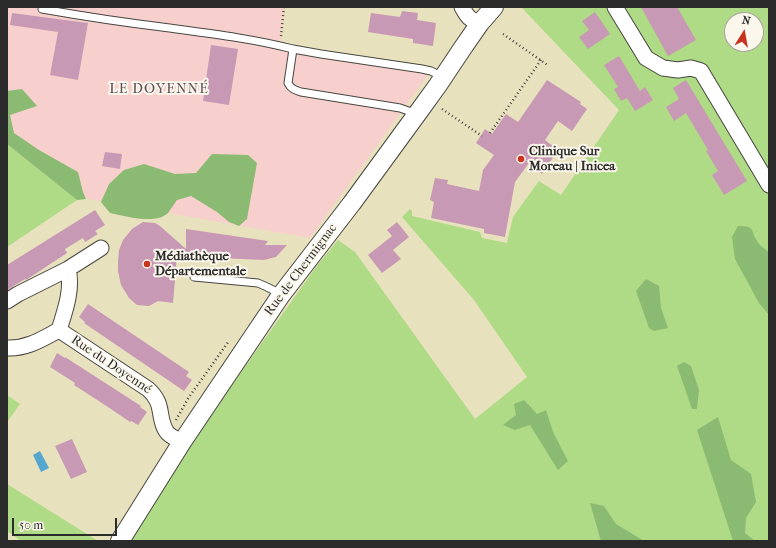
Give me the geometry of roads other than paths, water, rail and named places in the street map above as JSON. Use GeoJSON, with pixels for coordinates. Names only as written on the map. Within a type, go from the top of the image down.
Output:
{"type":"FeatureCollection","features":[{"type":"Feature","properties":{"kind":"street"},"geometry":{"type":"LineString","coordinates":[[462,7],[466,15],[472,21],[480,23]]}},
{"type":"Feature","properties":{"kind":"street","name":"Rue de Chermignac"},"geometry":{"type":"LineString","coordinates":[[120,541],[182,442],[282,294],[417,114],[480,23],[494,7]]}},
{"type":"Feature","properties":{"kind":"street"},"geometry":{"type":"LineString","coordinates":[[615,7],[646,58],[663,68],[678,70],[691,68],[701,71],[769,185]]}},
{"type":"Feature","properties":{"kind":"street"},"geometry":{"type":"LineString","coordinates":[[7,301],[68,269],[101,248]]}},
{"type":"Feature","properties":{"kind":"street","name":"Rue du Doyenné"},"geometry":{"type":"LineString","coordinates":[[7,348],[31,345],[59,330],[70,285],[68,269]]}},
{"type":"Feature","properties":{"kind":"street","name":"Rue du Doyenné"},"geometry":{"type":"LineString","coordinates":[[59,330],[154,394],[158,401],[166,432],[170,436],[182,442]]}},
{"type":"Feature","properties":{"kind":"lane"},"geometry":{"type":"LineString","coordinates":[[42,9],[107,20],[272,43],[322,54],[422,69],[443,77]]}},
{"type":"Feature","properties":{"kind":"lane"},"geometry":{"type":"LineString","coordinates":[[294,48],[288,83],[290,87],[295,90],[400,108],[417,114]]}},
{"type":"Feature","properties":{"kind":"lane"},"geometry":{"type":"LineString","coordinates":[[194,277],[258,283],[282,294]]}},
{"type":"Feature","properties":{"kind":"water"},"geometry":{"type":"Polygon","coordinates":[[[40,451],[49,468],[41,472],[33,455],[40,451]]]}},
{"type":"Feature","properties":{"kind":"place","name":"Clinique Sur Moreau | Inicea"},"geometry":{"type":"Point","coordinates":[521,159]}},
{"type":"Feature","properties":{"kind":"place","name":"Médiathèque Départementale"},"geometry":{"type":"Point","coordinates":[147,264]}},
{"type":"Feature","properties":{"kind":"district","name":"LE DOYENNÉ"},"geometry":{"type":"Point","coordinates":[159,90]}}]}
